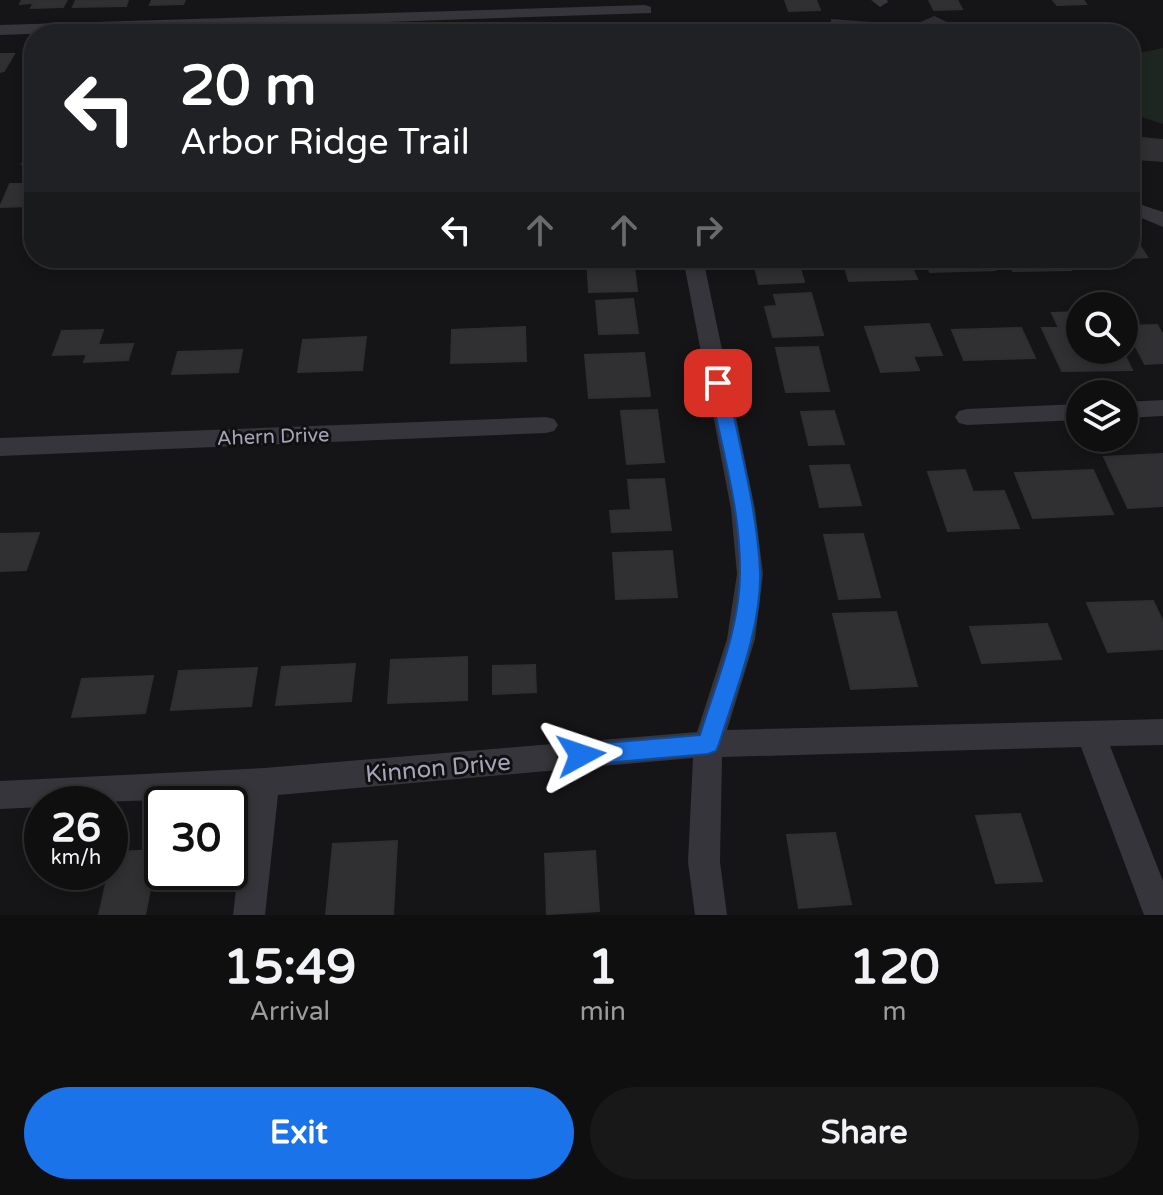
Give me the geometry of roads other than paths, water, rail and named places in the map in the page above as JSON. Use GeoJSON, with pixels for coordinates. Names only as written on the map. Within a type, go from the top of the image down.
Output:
{"type":"FeatureCollection","features":[{"type":"Feature","properties":{"kind":"street"},"geometry":{"type":"LineString","coordinates":[[448,24],[645,11]]}},
{"type":"Feature","properties":{"kind":"street"},"geometry":{"type":"LineString","coordinates":[[0,30],[24,30]]}},
{"type":"Feature","properties":{"kind":"street"},"geometry":{"type":"LineString","coordinates":[[1140,210],[1163,221]]}},
{"type":"Feature","properties":{"kind":"street"},"geometry":{"type":"LineString","coordinates":[[695,268],[743,509],[750,574],[741,639],[708,744],[704,862],[711,915]]}},
{"type":"Feature","properties":{"kind":"street"},"geometry":{"type":"LineString","coordinates":[[1138,409],[1163,408]]}},
{"type":"Feature","properties":{"kind":"street"},"geometry":{"type":"LineString","coordinates":[[967,417],[1066,413]]}},
{"type":"Feature","properties":{"kind":"street","name":"Ahern Drive"},"geometry":{"type":"LineString","coordinates":[[0,447],[546,425]]}},
{"type":"Feature","properties":{"kind":"street","name":"Kinnon Drive"},"geometry":{"type":"LineString","coordinates":[[0,795],[264,782],[708,744],[1163,732]]}},
{"type":"Feature","properties":{"kind":"street"},"geometry":{"type":"LineString","coordinates":[[1091,735],[1160,915]]}},
{"type":"Feature","properties":{"kind":"street"},"geometry":{"type":"LineString","coordinates":[[249,915],[264,782]]}}]}
